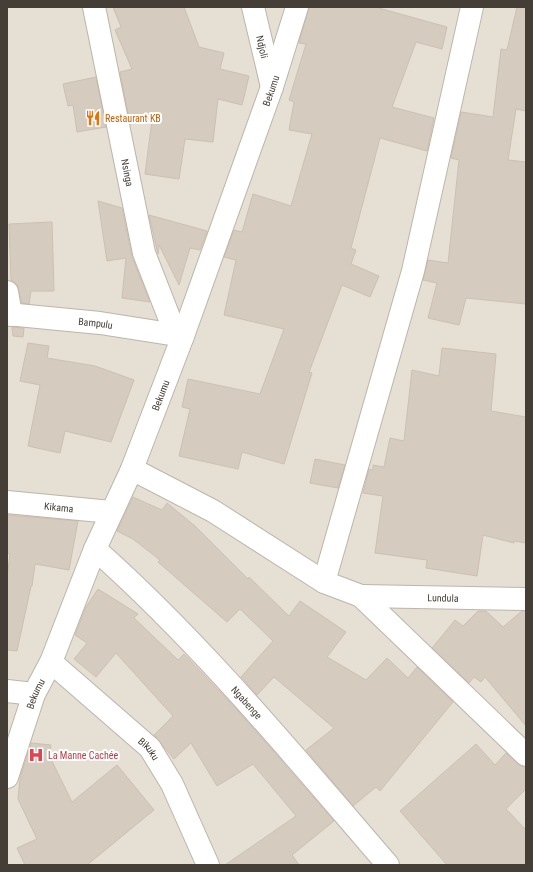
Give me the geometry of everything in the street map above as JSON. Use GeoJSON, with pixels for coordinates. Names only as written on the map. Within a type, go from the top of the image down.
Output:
{"type":"FeatureCollection","features":[{"type":"Feature","properties":{"kind":"street","name":"Nsinga"},"geometry":{"type":"LineString","coordinates":[[94,7],[144,253],[179,336]]}},
{"type":"Feature","properties":{"kind":"street","name":"Ndjoli"},"geometry":{"type":"LineString","coordinates":[[253,7],[272,87]]}},
{"type":"Feature","properties":{"kind":"street","name":"Bekumu"},"geometry":{"type":"LineString","coordinates":[[7,777],[34,694],[51,662],[95,549],[132,469],[179,336],[272,87],[297,7]]}},
{"type":"Feature","properties":{"kind":"street"},"geometry":{"type":"LineString","coordinates":[[324,582],[413,271],[472,7]]}},
{"type":"Feature","properties":{"kind":"street"},"geometry":{"type":"LineString","coordinates":[[7,292],[9,315]]}},
{"type":"Feature","properties":{"kind":"street","name":"Bampulu"},"geometry":{"type":"LineString","coordinates":[[9,315],[100,323],[179,336]]}},
{"type":"Feature","properties":{"kind":"street"},"geometry":{"type":"LineString","coordinates":[[132,469],[214,511],[324,582],[360,596],[526,756]]}},
{"type":"Feature","properties":{"kind":"street","name":"Kikama"},"geometry":{"type":"LineString","coordinates":[[7,502],[111,512]]}},
{"type":"Feature","properties":{"kind":"street","name":"Ngabenge"},"geometry":{"type":"LineString","coordinates":[[95,549],[142,591],[269,727],[388,865]]}},
{"type":"Feature","properties":{"kind":"street","name":"Lundula"},"geometry":{"type":"LineString","coordinates":[[360,596],[526,598]]}},
{"type":"Feature","properties":{"kind":"street","name":"Bikuku"},"geometry":{"type":"LineString","coordinates":[[51,662],[150,748],[172,784],[208,865]]}},
{"type":"Feature","properties":{"kind":"street"},"geometry":{"type":"LineString","coordinates":[[7,691],[34,694]]}},
{"type":"Feature","properties":{"kind":"shaded area"},"geometry":{"type":"Polygon","coordinates":[[[7,7],[526,7],[526,865],[7,865],[7,7]]]}},
{"type":"Feature","properties":{"kind":"building"},"geometry":{"type":"Polygon","coordinates":[[[113,7],[184,7],[199,47],[224,53],[220,69],[249,76],[242,105],[218,99],[213,142],[185,139],[179,179],[145,174],[152,120],[130,124],[120,72],[132,69],[115,30],[121,27],[113,7]]]}},
{"type":"Feature","properties":{"kind":"building"},"geometry":{"type":"Polygon","coordinates":[[[309,7],[375,7],[447,27],[442,49],[416,42],[392,107],[434,118],[427,151],[380,138],[351,248],[356,250],[351,264],[379,276],[370,297],[342,285],[309,372],[312,373],[284,464],[242,452],[238,469],[179,456],[190,409],[182,407],[188,379],[260,394],[284,329],[224,315],[236,260],[224,257],[234,230],[242,232],[253,194],[291,206],[312,134],[289,130],[294,102],[289,100],[306,44],[299,43],[309,7]]]}},
{"type":"Feature","properties":{"kind":"building"},"geometry":{"type":"Polygon","coordinates":[[[517,7],[526,7],[526,111],[516,109],[508,160],[526,162],[526,304],[466,298],[459,325],[428,318],[437,283],[423,280],[428,260],[448,263],[459,160],[451,158],[461,112],[493,117],[501,49],[507,50],[517,7]]]}},
{"type":"Feature","properties":{"kind":"building"},"geometry":{"type":"Polygon","coordinates":[[[96,77],[106,127],[77,132],[73,105],[68,106],[63,84],[96,77]]]}},
{"type":"Feature","properties":{"kind":"building"},"geometry":{"type":"Polygon","coordinates":[[[98,201],[122,208],[132,257],[150,302],[122,298],[126,258],[107,261],[98,201]]]}},
{"type":"Feature","properties":{"kind":"building"},"geometry":{"type":"Polygon","coordinates":[[[149,215],[207,231],[200,250],[190,248],[179,285],[159,245],[158,254],[149,215]]]}},
{"type":"Feature","properties":{"kind":"building"},"geometry":{"type":"Polygon","coordinates":[[[52,222],[54,291],[31,291],[29,304],[22,303],[17,284],[11,280],[9,224],[52,222]]]}},
{"type":"Feature","properties":{"kind":"building"},"geometry":{"type":"Polygon","coordinates":[[[12,327],[24,328],[23,337],[13,336],[12,327]]]}},
{"type":"Feature","properties":{"kind":"building"},"geometry":{"type":"Polygon","coordinates":[[[28,343],[49,346],[47,358],[95,366],[134,380],[111,442],[65,431],[60,453],[28,446],[40,385],[20,381],[28,343]]]}},
{"type":"Feature","properties":{"kind":"building"},"geometry":{"type":"Polygon","coordinates":[[[442,348],[496,354],[491,411],[526,417],[526,543],[514,541],[514,543],[483,535],[477,576],[426,568],[427,560],[375,553],[383,496],[363,493],[369,469],[373,470],[373,465],[384,467],[390,438],[404,441],[412,370],[439,376],[442,348]]]}},
{"type":"Feature","properties":{"kind":"building"},"geometry":{"type":"Polygon","coordinates":[[[315,459],[345,465],[338,488],[310,483],[315,459]]]}},
{"type":"Feature","properties":{"kind":"building"},"geometry":{"type":"Polygon","coordinates":[[[133,497],[162,510],[167,503],[195,526],[248,579],[249,577],[289,616],[300,601],[346,632],[327,657],[366,680],[387,658],[408,678],[417,667],[453,702],[380,791],[376,787],[353,806],[306,750],[334,728],[274,677],[257,695],[241,677],[273,641],[240,609],[227,622],[158,562],[160,560],[133,539],[117,531],[133,497]]]}},
{"type":"Feature","properties":{"kind":"building"},"geometry":{"type":"Polygon","coordinates":[[[7,515],[78,521],[69,570],[35,564],[32,586],[17,651],[7,650],[7,578],[10,554],[7,553],[7,515]]]}},
{"type":"Feature","properties":{"kind":"building"},"geometry":{"type":"Polygon","coordinates":[[[98,589],[138,614],[134,618],[178,660],[184,654],[237,710],[334,821],[292,855],[299,865],[225,865],[296,816],[253,764],[217,786],[191,743],[174,759],[154,735],[173,716],[116,653],[96,677],[74,659],[87,643],[75,635],[86,607],[98,589]]]}},
{"type":"Feature","properties":{"kind":"building"},"geometry":{"type":"Polygon","coordinates":[[[478,611],[486,611],[503,627],[522,611],[526,611],[526,726],[485,677],[481,682],[474,677],[469,683],[432,648],[455,620],[463,626],[478,611]]]}},
{"type":"Feature","properties":{"kind":"building"},"geometry":{"type":"Polygon","coordinates":[[[31,743],[51,745],[50,757],[72,802],[117,765],[154,810],[87,865],[25,865],[17,848],[37,839],[18,799],[20,778],[31,743]]]}},
{"type":"Feature","properties":{"kind":"building"},"geometry":{"type":"Polygon","coordinates":[[[476,744],[495,765],[506,753],[518,764],[526,767],[526,789],[506,809],[526,830],[526,865],[447,865],[400,811],[476,744]]]}},
{"type":"Feature","properties":{"kind":"place","name":"Restaurant KB"},"geometry":{"type":"Point","coordinates":[93,118]}},
{"type":"Feature","properties":{"kind":"place","name":"La Manne Cachée"},"geometry":{"type":"Point","coordinates":[36,755]}}]}
